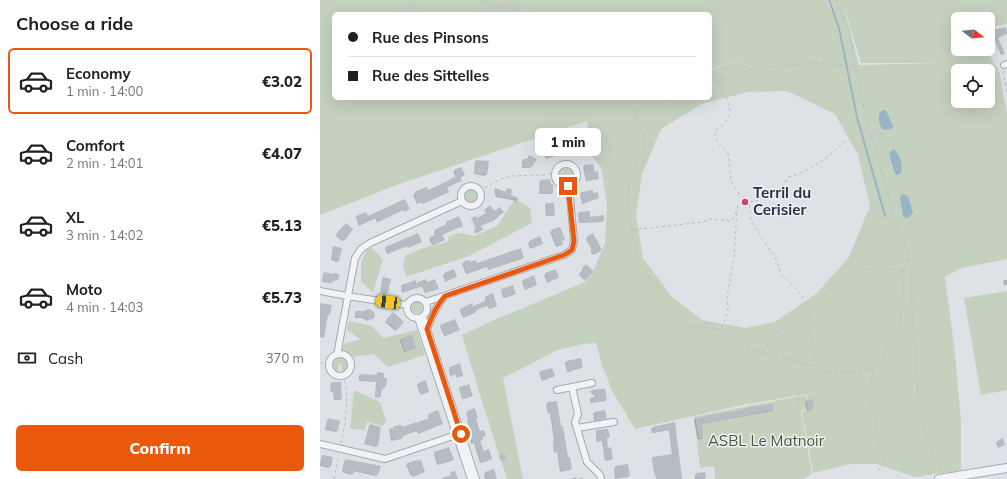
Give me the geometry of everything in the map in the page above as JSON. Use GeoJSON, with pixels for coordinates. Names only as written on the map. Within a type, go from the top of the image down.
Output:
{"type":"FeatureCollection","features":[{"type":"Feature","properties":{"kind":"street"},"geometry":{"type":"LineString","coordinates":[[568,165],[574,168],[576,173],[575,180],[572,184],[564,186],[558,182],[555,177],[556,173],[559,167],[568,165]]}},
{"type":"Feature","properties":{"kind":"street"},"geometry":{"type":"LineString","coordinates":[[472,186],[480,191],[481,197],[478,204],[470,206],[466,205],[462,201],[461,195],[467,187],[472,186]]}},
{"type":"Feature","properties":{"kind":"street"},"geometry":{"type":"LineString","coordinates":[[426,302],[564,255],[572,250],[574,241],[568,186]]}},
{"type":"Feature","properties":{"kind":"street"},"geometry":{"type":"LineString","coordinates":[[336,355],[355,258],[361,249],[370,243],[462,201]]}},
{"type":"Feature","properties":{"kind":"street"},"geometry":{"type":"LineString","coordinates":[[320,291],[407,305]]}},
{"type":"Feature","properties":{"kind":"street"},"geometry":{"type":"LineString","coordinates":[[427,329],[435,310],[445,296]]}},
{"type":"Feature","properties":{"kind":"street"},"geometry":{"type":"LineString","coordinates":[[415,297],[426,302],[427,311],[420,318],[414,318],[407,312],[407,305],[409,301],[415,297]]}},
{"type":"Feature","properties":{"kind":"street"},"geometry":{"type":"LineString","coordinates":[[420,318],[427,329],[471,479]]}},
{"type":"Feature","properties":{"kind":"street"},"geometry":{"type":"LineString","coordinates":[[420,318],[458,434],[476,479]]}},
{"type":"Feature","properties":{"kind":"street"},"geometry":{"type":"LineString","coordinates":[[336,355],[345,355],[350,360],[351,367],[344,375],[338,376],[330,369],[330,362],[333,356],[336,355]]}},
{"type":"Feature","properties":{"kind":"street"},"geometry":{"type":"LineString","coordinates":[[557,390],[592,383]]}},
{"type":"Feature","properties":{"kind":"street"},"geometry":{"type":"LineString","coordinates":[[572,387],[578,414],[574,422],[587,462],[600,475],[601,479]]}},
{"type":"Feature","properties":{"kind":"street"},"geometry":{"type":"LineString","coordinates":[[577,428],[614,422]]}},
{"type":"Feature","properties":{"kind":"street"},"geometry":{"type":"LineString","coordinates":[[320,444],[385,459],[458,434]]}},
{"type":"Feature","properties":{"kind":"street"},"geometry":{"type":"LineString","coordinates":[[940,479],[1007,468]]}},
{"type":"Feature","properties":{"kind":"path"},"geometry":{"type":"LineString","coordinates":[[400,12],[414,0]]}},
{"type":"Feature","properties":{"kind":"path"},"geometry":{"type":"LineString","coordinates":[[486,0],[489,4],[508,8],[517,8],[519,12]]}},
{"type":"Feature","properties":{"kind":"path"},"geometry":{"type":"LineString","coordinates":[[837,0],[838,6],[850,31],[855,66],[868,125],[887,188],[892,216],[904,241],[911,266],[912,310],[919,407],[927,441],[939,466],[940,479]]}},
{"type":"Feature","properties":{"kind":"path"},"geometry":{"type":"LineString","coordinates":[[320,74],[332,63]]}},
{"type":"Feature","properties":{"kind":"path"},"geometry":{"type":"LineString","coordinates":[[712,83],[756,68],[818,63],[855,66]]}},
{"type":"Feature","properties":{"kind":"path"},"geometry":{"type":"LineString","coordinates":[[1005,65],[1004,77],[1007,92]]}},
{"type":"Feature","properties":{"kind":"path"},"geometry":{"type":"LineString","coordinates":[[718,81],[726,97],[730,112],[729,117],[722,126],[716,130],[715,135],[718,143],[728,153],[731,182],[739,194],[749,202],[751,220],[775,257],[781,274],[798,291],[811,308],[809,327],[814,350],[814,366],[798,384],[798,409]]}},
{"type":"Feature","properties":{"kind":"path"},"geometry":{"type":"LineString","coordinates":[[623,100],[634,112],[644,137],[644,149],[638,159],[636,167],[630,175],[628,209],[631,215],[631,230],[637,247],[637,257],[650,279],[670,298],[684,321],[691,326],[722,329],[743,348],[814,366],[822,372],[845,372],[873,369],[884,360],[887,338],[900,333],[904,275],[903,270],[906,266],[908,255]]}},
{"type":"Feature","properties":{"kind":"path"},"geometry":{"type":"LineString","coordinates":[[634,112],[667,100]]}},
{"type":"Feature","properties":{"kind":"path"},"geometry":{"type":"LineString","coordinates":[[749,202],[758,200],[769,192],[782,188],[788,177],[797,175],[834,152],[842,144],[861,132],[868,125]]}},
{"type":"Feature","properties":{"kind":"path"},"geometry":{"type":"LineString","coordinates":[[480,191],[500,178],[556,173]]}},
{"type":"Feature","properties":{"kind":"path"},"geometry":{"type":"LineString","coordinates":[[631,230],[703,222],[711,219],[731,221],[738,206],[747,200]]}},
{"type":"Feature","properties":{"kind":"path"},"geometry":{"type":"LineString","coordinates":[[722,329],[728,311],[727,297],[734,258],[737,209]]}},
{"type":"Feature","properties":{"kind":"path"},"geometry":{"type":"LineString","coordinates":[[763,353],[772,337],[811,308],[832,289],[865,269],[903,270]]}},
{"type":"Feature","properties":{"kind":"path"},"geometry":{"type":"LineString","coordinates":[[320,363],[330,362]]}},
{"type":"Feature","properties":{"kind":"path"},"geometry":{"type":"LineString","coordinates":[[873,369],[869,395],[874,413],[879,446],[885,460],[877,473]]}},
{"type":"Feature","properties":{"kind":"path"},"geometry":{"type":"LineString","coordinates":[[334,479],[344,429],[346,404],[345,384],[342,375]]}},
{"type":"Feature","properties":{"kind":"green space"},"geometry":{"type":"Polygon","coordinates":[[[320,0],[827,0],[834,17],[829,0],[842,0],[1007,0],[1007,24],[995,27],[995,12],[951,12],[951,56],[991,56],[994,64],[951,64],[951,108],[995,108],[995,65],[999,70],[1007,114],[1007,259],[961,268],[945,277],[955,353],[961,421],[961,470],[915,477],[877,464],[851,464],[813,473],[802,412],[809,409],[807,394],[743,405],[635,429],[612,391],[602,365],[596,343],[583,344],[555,351],[503,378],[523,479],[507,479],[462,335],[583,283],[592,274],[605,243],[607,204],[601,167],[590,154],[587,121],[402,183],[320,215],[320,0]],[[842,0],[859,65],[942,63],[861,63],[842,0]],[[787,91],[748,92],[702,104],[661,129],[642,174],[636,215],[643,258],[672,297],[702,320],[745,328],[775,322],[817,293],[849,257],[870,206],[858,155],[835,114],[787,91]]]}},
{"type":"Feature","properties":{"kind":"green space"},"geometry":{"type":"Polygon","coordinates":[[[566,166],[571,168],[573,173],[571,178],[566,180],[561,178],[559,173],[561,168],[566,166]]]}},
{"type":"Feature","properties":{"kind":"green space"},"geometry":{"type":"Polygon","coordinates":[[[471,189],[476,191],[478,196],[476,201],[471,203],[466,201],[464,196],[466,191],[471,189]]]}},
{"type":"Feature","properties":{"kind":"green space"},"geometry":{"type":"Polygon","coordinates":[[[515,199],[530,208],[532,223],[469,256],[406,277],[403,265],[406,255],[427,247],[447,242],[449,236],[459,233],[474,236],[497,226],[515,199]]]}},
{"type":"Feature","properties":{"kind":"green space"},"geometry":{"type":"Polygon","coordinates":[[[372,248],[383,260],[373,292],[361,282],[361,263],[367,249],[372,248]]]}},
{"type":"Feature","properties":{"kind":"green space"},"geometry":{"type":"Polygon","coordinates":[[[1007,291],[1007,390],[981,395],[964,298],[1007,291]]]}},
{"type":"Feature","properties":{"kind":"green space"},"geometry":{"type":"Polygon","coordinates":[[[415,301],[419,301],[423,307],[419,313],[415,313],[411,309],[411,305],[415,301]]]}},
{"type":"Feature","properties":{"kind":"green space"},"geometry":{"type":"Polygon","coordinates":[[[349,321],[372,326],[383,338],[417,330],[425,355],[388,367],[374,354],[352,357],[341,350],[344,344],[360,339],[347,330],[349,321]]]}},
{"type":"Feature","properties":{"kind":"green space"},"geometry":{"type":"Polygon","coordinates":[[[337,356],[342,356],[346,359],[348,365],[346,370],[341,372],[342,365],[339,364],[338,372],[333,368],[332,362],[337,356]]]}},
{"type":"Feature","properties":{"kind":"green space"},"geometry":{"type":"Polygon","coordinates":[[[354,390],[380,402],[386,420],[383,426],[367,422],[365,430],[350,429],[354,390]]]}},
{"type":"Feature","properties":{"kind":"green space","name":"ASBL Le Matnoir"},"geometry":{"type":"Polygon","coordinates":[[[806,395],[808,409],[801,411],[812,474],[803,479],[715,479],[714,466],[700,468],[694,417],[806,395]]]}},
{"type":"Feature","properties":{"kind":"water"},"geometry":{"type":"Polygon","coordinates":[[[881,111],[886,111],[893,126],[891,129],[883,130],[880,126],[879,115],[881,111]]]}},
{"type":"Feature","properties":{"kind":"water"},"geometry":{"type":"Polygon","coordinates":[[[893,149],[898,154],[902,168],[900,174],[896,175],[889,153],[893,149]]]}},
{"type":"Feature","properties":{"kind":"water"},"geometry":{"type":"Polygon","coordinates":[[[903,194],[908,196],[913,213],[908,218],[903,216],[900,197],[903,194]]]}},
{"type":"Feature","properties":{"kind":"building"},"geometry":{"type":"Polygon","coordinates":[[[1006,27],[1007,34],[998,38],[1005,54],[1001,55],[995,41],[995,29],[1006,27]]]}},
{"type":"Feature","properties":{"kind":"building"},"geometry":{"type":"Polygon","coordinates":[[[568,139],[581,142],[582,139],[588,141],[586,149],[582,147],[580,153],[566,149],[568,139]]]}},
{"type":"Feature","properties":{"kind":"building"},"geometry":{"type":"Polygon","coordinates":[[[556,140],[561,154],[547,158],[545,151],[549,149],[547,143],[556,140]]]}},
{"type":"Feature","properties":{"kind":"building"},"geometry":{"type":"Polygon","coordinates":[[[529,155],[537,159],[532,167],[523,167],[523,159],[527,159],[529,155]]]}},
{"type":"Feature","properties":{"kind":"building"},"geometry":{"type":"Polygon","coordinates":[[[476,160],[489,161],[487,175],[474,173],[476,160]]]}},
{"type":"Feature","properties":{"kind":"building"},"geometry":{"type":"Polygon","coordinates":[[[593,164],[595,172],[598,171],[599,179],[587,181],[584,165],[593,164]]]}},
{"type":"Feature","properties":{"kind":"building"},"geometry":{"type":"Polygon","coordinates":[[[461,167],[465,175],[460,177],[462,181],[447,187],[449,192],[423,204],[422,202],[418,203],[414,192],[427,187],[428,190],[450,180],[457,176],[454,170],[461,167]]]}},
{"type":"Feature","properties":{"kind":"building"},"geometry":{"type":"Polygon","coordinates":[[[550,179],[551,184],[553,184],[553,193],[540,193],[540,180],[550,179]]]}},
{"type":"Feature","properties":{"kind":"building"},"geometry":{"type":"Polygon","coordinates":[[[495,188],[506,192],[507,188],[512,189],[511,195],[519,198],[518,200],[497,196],[495,188]]]}},
{"type":"Feature","properties":{"kind":"building"},"geometry":{"type":"Polygon","coordinates":[[[593,190],[593,193],[598,192],[599,198],[583,203],[581,192],[593,190]]]}},
{"type":"Feature","properties":{"kind":"building"},"geometry":{"type":"Polygon","coordinates":[[[405,199],[410,209],[405,211],[404,209],[379,222],[377,218],[360,225],[356,216],[366,212],[368,216],[405,199]]]}},
{"type":"Feature","properties":{"kind":"building"},"geometry":{"type":"Polygon","coordinates":[[[546,203],[554,203],[555,215],[547,216],[546,203]]]}},
{"type":"Feature","properties":{"kind":"building"},"geometry":{"type":"Polygon","coordinates":[[[490,205],[494,211],[500,207],[504,212],[492,222],[481,226],[483,230],[477,233],[471,218],[476,216],[477,218],[486,213],[484,210],[490,205]]]}},
{"type":"Feature","properties":{"kind":"building"},"geometry":{"type":"Polygon","coordinates":[[[590,211],[590,217],[604,215],[604,221],[580,222],[579,212],[590,211]]]}},
{"type":"Feature","properties":{"kind":"building"},"geometry":{"type":"Polygon","coordinates":[[[459,216],[463,226],[442,234],[445,240],[434,245],[430,237],[436,234],[434,230],[459,216]]]}},
{"type":"Feature","properties":{"kind":"building"},"geometry":{"type":"Polygon","coordinates":[[[346,223],[353,229],[344,241],[336,234],[346,223]]]}},
{"type":"Feature","properties":{"kind":"building"},"geometry":{"type":"Polygon","coordinates":[[[560,227],[565,239],[562,241],[563,244],[558,247],[551,230],[560,227]]]}},
{"type":"Feature","properties":{"kind":"building"},"geometry":{"type":"Polygon","coordinates":[[[418,233],[422,242],[409,247],[408,245],[388,254],[385,247],[418,233]]]}},
{"type":"Feature","properties":{"kind":"building"},"geometry":{"type":"Polygon","coordinates":[[[593,233],[602,250],[594,255],[586,237],[593,233]]]}},
{"type":"Feature","properties":{"kind":"building"},"geometry":{"type":"Polygon","coordinates":[[[540,236],[543,244],[532,248],[529,241],[540,236]]]}},
{"type":"Feature","properties":{"kind":"building"},"geometry":{"type":"Polygon","coordinates":[[[333,246],[342,248],[339,261],[331,259],[333,246]]]}},
{"type":"Feature","properties":{"kind":"building"},"geometry":{"type":"Polygon","coordinates":[[[521,248],[524,258],[489,269],[488,266],[467,274],[463,262],[476,260],[477,263],[521,248]]]}},
{"type":"Feature","properties":{"kind":"building"},"geometry":{"type":"Polygon","coordinates":[[[586,264],[594,272],[585,280],[579,273],[584,269],[582,268],[586,264]]]}},
{"type":"Feature","properties":{"kind":"building"},"geometry":{"type":"Polygon","coordinates":[[[454,269],[457,277],[446,281],[444,273],[454,269]]]}},
{"type":"Feature","properties":{"kind":"building"},"geometry":{"type":"Polygon","coordinates":[[[556,269],[559,278],[548,282],[545,273],[556,269]]]}},
{"type":"Feature","properties":{"kind":"building"},"geometry":{"type":"Polygon","coordinates":[[[324,272],[339,274],[338,280],[333,279],[333,283],[322,281],[324,272]]]}},
{"type":"Feature","properties":{"kind":"building"},"geometry":{"type":"Polygon","coordinates":[[[534,275],[537,285],[526,289],[523,280],[534,275]]]}},
{"type":"Feature","properties":{"kind":"building"},"geometry":{"type":"Polygon","coordinates":[[[383,277],[391,279],[388,293],[381,292],[383,277]]]}},
{"type":"Feature","properties":{"kind":"building"},"geometry":{"type":"Polygon","coordinates":[[[426,279],[427,282],[435,279],[439,289],[426,292],[424,286],[404,292],[401,285],[416,280],[416,283],[426,279]]]}},
{"type":"Feature","properties":{"kind":"building"},"geometry":{"type":"Polygon","coordinates":[[[513,285],[516,294],[505,298],[501,289],[513,285]]]}},
{"type":"Feature","properties":{"kind":"building"},"geometry":{"type":"Polygon","coordinates":[[[493,293],[497,306],[490,309],[489,305],[464,317],[460,309],[472,303],[473,306],[485,301],[484,300],[487,299],[486,296],[493,293]]]}},
{"type":"Feature","properties":{"kind":"building"},"geometry":{"type":"Polygon","coordinates":[[[320,303],[332,305],[330,315],[328,315],[324,338],[320,337],[320,303]]]}},
{"type":"Feature","properties":{"kind":"building"},"geometry":{"type":"Polygon","coordinates":[[[369,309],[374,312],[375,316],[373,319],[369,320],[364,317],[356,317],[356,311],[364,311],[369,309]]]}},
{"type":"Feature","properties":{"kind":"building"},"geometry":{"type":"Polygon","coordinates":[[[393,312],[404,322],[397,330],[386,320],[393,312]]]}},
{"type":"Feature","properties":{"kind":"building"},"geometry":{"type":"Polygon","coordinates":[[[455,319],[460,330],[445,336],[440,325],[455,319]]]}},
{"type":"Feature","properties":{"kind":"building"},"geometry":{"type":"Polygon","coordinates":[[[412,335],[416,348],[405,352],[401,338],[412,335]]]}},
{"type":"Feature","properties":{"kind":"building"},"geometry":{"type":"Polygon","coordinates":[[[581,358],[583,367],[573,369],[573,371],[568,372],[566,361],[581,358]]]}},
{"type":"Feature","properties":{"kind":"building"},"geometry":{"type":"Polygon","coordinates":[[[460,363],[463,376],[458,377],[457,374],[451,376],[450,367],[460,363]]]}},
{"type":"Feature","properties":{"kind":"building"},"geometry":{"type":"Polygon","coordinates":[[[552,368],[555,376],[543,380],[540,371],[552,368]]]}},
{"type":"Feature","properties":{"kind":"building"},"geometry":{"type":"Polygon","coordinates":[[[377,372],[384,373],[384,378],[387,378],[386,387],[383,386],[383,390],[381,390],[381,397],[376,397],[376,382],[360,380],[360,374],[377,375],[377,372]]]}},
{"type":"Feature","properties":{"kind":"building"},"geometry":{"type":"Polygon","coordinates":[[[426,380],[429,392],[421,395],[418,383],[426,380]]]}},
{"type":"Feature","properties":{"kind":"building"},"geometry":{"type":"Polygon","coordinates":[[[341,382],[342,399],[335,399],[334,391],[332,392],[331,383],[341,382]]]}},
{"type":"Feature","properties":{"kind":"building"},"geometry":{"type":"Polygon","coordinates":[[[469,384],[473,396],[463,399],[459,387],[469,384]]]}},
{"type":"Feature","properties":{"kind":"building"},"geometry":{"type":"Polygon","coordinates":[[[605,389],[607,400],[591,402],[591,397],[597,396],[591,390],[605,389]]]}},
{"type":"Feature","properties":{"kind":"building"},"geometry":{"type":"Polygon","coordinates":[[[812,399],[814,409],[808,411],[806,400],[812,399]]]}},
{"type":"Feature","properties":{"kind":"building"},"geometry":{"type":"Polygon","coordinates":[[[557,401],[561,426],[563,426],[568,457],[570,457],[572,469],[561,471],[558,452],[555,452],[551,412],[549,413],[547,402],[557,401]]]}},
{"type":"Feature","properties":{"kind":"building"},"geometry":{"type":"Polygon","coordinates":[[[773,404],[774,410],[702,424],[703,438],[699,438],[695,418],[773,404]]]}},
{"type":"Feature","properties":{"kind":"building"},"geometry":{"type":"Polygon","coordinates":[[[475,408],[478,418],[476,419],[480,431],[484,430],[486,436],[482,437],[483,440],[480,441],[484,451],[489,449],[492,459],[482,463],[475,442],[473,443],[471,438],[474,437],[467,417],[467,411],[475,408]]]}},
{"type":"Feature","properties":{"kind":"building"},"geometry":{"type":"Polygon","coordinates":[[[438,410],[443,424],[419,433],[418,430],[403,435],[403,438],[392,440],[389,429],[393,428],[394,426],[401,425],[402,427],[430,418],[428,414],[438,410]]]}},
{"type":"Feature","properties":{"kind":"building"},"geometry":{"type":"Polygon","coordinates":[[[605,410],[607,419],[595,421],[594,412],[605,410]]]}},
{"type":"Feature","properties":{"kind":"building"},"geometry":{"type":"Polygon","coordinates":[[[328,418],[340,421],[338,431],[326,429],[328,418]]]}},
{"type":"Feature","properties":{"kind":"building"},"geometry":{"type":"Polygon","coordinates":[[[675,422],[682,479],[656,479],[652,457],[673,454],[670,430],[653,433],[652,427],[675,422]]]}},
{"type":"Feature","properties":{"kind":"building"},"geometry":{"type":"Polygon","coordinates":[[[370,424],[381,427],[378,446],[365,443],[370,424]]]}},
{"type":"Feature","properties":{"kind":"building"},"geometry":{"type":"Polygon","coordinates":[[[608,429],[610,437],[607,438],[608,448],[611,447],[613,459],[605,460],[602,441],[597,441],[596,430],[608,429]]]}},
{"type":"Feature","properties":{"kind":"building"},"geometry":{"type":"Polygon","coordinates":[[[1003,438],[1005,445],[999,447],[997,441],[1003,438]]]}},
{"type":"Feature","properties":{"kind":"building"},"geometry":{"type":"Polygon","coordinates":[[[449,447],[454,460],[439,464],[434,452],[449,447]]]}},
{"type":"Feature","properties":{"kind":"building"},"geometry":{"type":"Polygon","coordinates":[[[505,454],[506,460],[501,461],[499,456],[505,454]]]}},
{"type":"Feature","properties":{"kind":"building"},"geometry":{"type":"Polygon","coordinates":[[[322,455],[333,457],[331,467],[320,464],[322,455]]]}},
{"type":"Feature","properties":{"kind":"building"},"geometry":{"type":"Polygon","coordinates":[[[345,459],[381,466],[378,475],[355,470],[353,474],[343,471],[345,459]]]}},
{"type":"Feature","properties":{"kind":"building"},"geometry":{"type":"Polygon","coordinates":[[[421,460],[425,472],[413,477],[407,463],[421,460]]]}},
{"type":"Feature","properties":{"kind":"building"},"geometry":{"type":"Polygon","coordinates":[[[628,464],[630,476],[616,478],[615,466],[628,464]]]}},
{"type":"Feature","properties":{"kind":"building"},"geometry":{"type":"Polygon","coordinates":[[[494,469],[497,479],[487,479],[485,472],[494,469]]]}},
{"type":"Feature","properties":{"kind":"building"},"geometry":{"type":"Polygon","coordinates":[[[455,471],[458,479],[442,479],[451,475],[450,472],[455,471]]]}},
{"type":"Feature","properties":{"kind":"building"},"geometry":{"type":"Polygon","coordinates":[[[705,472],[706,478],[697,479],[696,473],[705,472]]]}},
{"type":"Feature","properties":{"kind":"waterway"},"geometry":{"type":"LineString","coordinates":[[829,0],[839,28],[857,117],[885,216]]}},
{"type":"Feature","properties":{"kind":"place","name":"Terril du Cerisier"},"geometry":{"type":"Point","coordinates":[745,202]}},
{"type":"Feature","properties":{"kind":"route"},"geometry":{"type":"LineString","coordinates":[[461,434],[427,329],[435,310],[445,296],[564,255],[572,250],[574,241],[568,186]]}}]}
